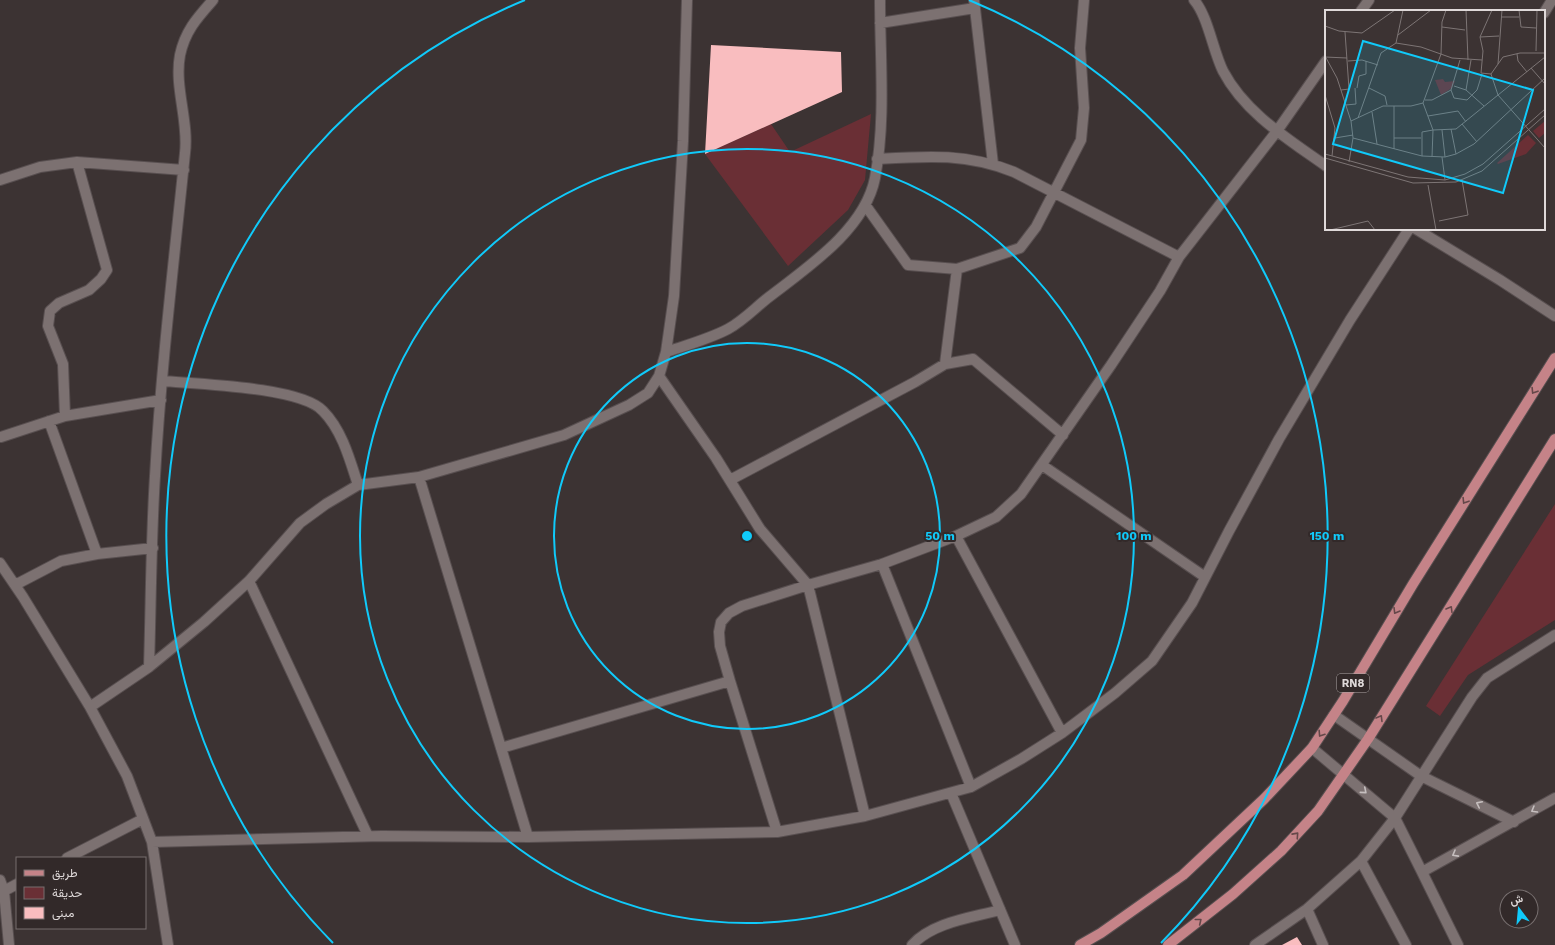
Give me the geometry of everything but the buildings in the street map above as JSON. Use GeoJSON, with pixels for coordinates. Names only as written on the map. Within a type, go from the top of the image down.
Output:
{"type":"FeatureCollection","features":[{"type":"Feature","properties":{"kind":"main road","name":"RN8"},"geometry":{"type":"LineString","coordinates":[[1080,945],[1101,933],[1183,875],[1264,799],[1312,748],[1334,715],[1413,584],[1555,358]]}},
{"type":"Feature","properties":{"kind":"main road"},"geometry":{"type":"LineString","coordinates":[[1168,945],[1180,942],[1281,851],[1318,811],[1368,739],[1555,439]]}},
{"type":"Feature","properties":{"kind":"street"},"geometry":{"type":"LineString","coordinates":[[149,667],[155,476],[186,147],[179,78],[180,56],[185,35],[198,16],[213,0]]}},
{"type":"Feature","properties":{"kind":"street"},"geometry":{"type":"LineString","coordinates":[[90,707],[149,667],[204,622],[249,581],[300,523],[326,504],[358,485],[419,477],[564,435],[629,405],[648,394],[659,376],[666,352],[674,288],[683,141],[687,0]]}},
{"type":"Feature","properties":{"kind":"street"},"geometry":{"type":"LineString","coordinates":[[666,352],[729,328],[807,268],[831,247],[866,206],[874,179],[877,159],[882,93],[880,0]]}},
{"type":"Feature","properties":{"kind":"street"},"geometry":{"type":"LineString","coordinates":[[866,206],[908,264],[957,269],[1020,248],[1036,227],[1081,140],[1084,108],[1080,48],[1084,0]]}},
{"type":"Feature","properties":{"kind":"street"},"geometry":{"type":"LineString","coordinates":[[1194,0],[1206,24],[1223,70],[1237,95],[1276,131],[1325,165]]}},
{"type":"Feature","properties":{"kind":"street"},"geometry":{"type":"LineString","coordinates":[[1362,10],[1369,0]]}},
{"type":"Feature","properties":{"kind":"street"},"geometry":{"type":"LineString","coordinates":[[1545,11],[1552,0]]}},
{"type":"Feature","properties":{"kind":"street"},"geometry":{"type":"LineString","coordinates":[[880,22],[974,4],[993,164]]}},
{"type":"Feature","properties":{"kind":"street"},"geometry":{"type":"LineString","coordinates":[[777,832],[720,646],[719,632],[721,622],[729,612],[742,606],[882,564],[956,536],[996,517],[1021,494],[1063,435],[1160,291],[1179,257],[1276,131],[1325,62]]}},
{"type":"Feature","properties":{"kind":"street"},"geometry":{"type":"LineString","coordinates":[[877,159],[958,157],[993,164],[1014,172],[1054,194],[1179,257]]}},
{"type":"Feature","properties":{"kind":"street"},"geometry":{"type":"LineString","coordinates":[[0,180],[40,167],[77,162],[184,170]]}},
{"type":"Feature","properties":{"kind":"street"},"geometry":{"type":"LineString","coordinates":[[65,416],[63,364],[48,326],[50,311],[59,303],[89,290],[101,279],[107,270],[77,162]]}},
{"type":"Feature","properties":{"kind":"street"},"geometry":{"type":"LineString","coordinates":[[152,842],[368,836],[528,837],[777,832],[865,816],[972,787],[1021,759],[1062,733],[1152,661],[1192,604],[1279,439],[1350,320],[1408,230]]}},
{"type":"Feature","properties":{"kind":"street"},"geometry":{"type":"LineString","coordinates":[[1418,230],[1500,280],[1555,316]]}},
{"type":"Feature","properties":{"kind":"street"},"geometry":{"type":"LineString","coordinates":[[945,364],[957,269]]}},
{"type":"Feature","properties":{"kind":"street"},"geometry":{"type":"LineString","coordinates":[[730,480],[915,382],[945,364],[973,359],[1063,435]]}},
{"type":"Feature","properties":{"kind":"street"},"geometry":{"type":"LineString","coordinates":[[659,376],[730,480],[760,529],[808,585],[865,816]]}},
{"type":"Feature","properties":{"kind":"street"},"geometry":{"type":"LineString","coordinates":[[163,381],[260,390],[303,399],[322,410],[340,436],[358,485]]}},
{"type":"Feature","properties":{"kind":"street"},"geometry":{"type":"LineString","coordinates":[[0,436],[65,416],[161,400]]}},
{"type":"Feature","properties":{"kind":"street"},"geometry":{"type":"LineString","coordinates":[[49,421],[97,554]]}},
{"type":"Feature","properties":{"kind":"street"},"geometry":{"type":"LineString","coordinates":[[1042,465],[1205,577]]}},
{"type":"Feature","properties":{"kind":"street"},"geometry":{"type":"LineString","coordinates":[[419,477],[528,837]]}},
{"type":"Feature","properties":{"kind":"street"},"geometry":{"type":"LineString","coordinates":[[956,536],[1062,733]]}},
{"type":"Feature","properties":{"kind":"street"},"geometry":{"type":"LineString","coordinates":[[15,585],[62,561],[97,554],[153,548]]}},
{"type":"Feature","properties":{"kind":"street"},"geometry":{"type":"LineString","coordinates":[[0,563],[90,707],[127,776],[152,842],[168,945]]}},
{"type":"Feature","properties":{"kind":"street"},"geometry":{"type":"LineString","coordinates":[[882,564],[972,787]]}},
{"type":"Feature","properties":{"kind":"street"},"geometry":{"type":"LineString","coordinates":[[249,581],[368,836]]}},
{"type":"Feature","properties":{"kind":"street"},"geometry":{"type":"LineString","coordinates":[[1255,945],[1307,909],[1361,862],[1395,818],[1472,697],[1487,678],[1555,635]]}},
{"type":"Feature","properties":{"kind":"street"},"geometry":{"type":"LineString","coordinates":[[501,748],[730,681]]}},
{"type":"Feature","properties":{"kind":"street"},"geometry":{"type":"LineString","coordinates":[[1334,715],[1421,776],[1514,822]]}},
{"type":"Feature","properties":{"kind":"street"},"geometry":{"type":"LineString","coordinates":[[1312,748],[1395,818],[1458,945]]}},
{"type":"Feature","properties":{"kind":"street"},"geometry":{"type":"LineString","coordinates":[[951,793],[1015,945]]}},
{"type":"Feature","properties":{"kind":"street"},"geometry":{"type":"LineString","coordinates":[[1422,872],[1555,798]]}},
{"type":"Feature","properties":{"kind":"street"},"geometry":{"type":"LineString","coordinates":[[69,857],[143,819]]}},
{"type":"Feature","properties":{"kind":"street"},"geometry":{"type":"LineString","coordinates":[[1361,862],[1406,945]]}},
{"type":"Feature","properties":{"kind":"street"},"geometry":{"type":"LineString","coordinates":[[0,880],[4,890],[9,945]]}},
{"type":"Feature","properties":{"kind":"street"},"geometry":{"type":"LineString","coordinates":[[4,890],[16,884]]}},
{"type":"Feature","properties":{"kind":"street"},"geometry":{"type":"LineString","coordinates":[[1307,909],[1323,945]]}},
{"type":"Feature","properties":{"kind":"street"},"geometry":{"type":"LineString","coordinates":[[912,945],[926,932],[938,927],[1000,910]]}},
{"type":"Feature","properties":{"kind":"green space"},"geometry":{"type":"Polygon","coordinates":[[[871,114],[865,180],[848,210],[788,266],[705,154],[771,124],[790,152],[871,114]]]}},
{"type":"Feature","properties":{"kind":"green space"},"geometry":{"type":"Polygon","coordinates":[[[1555,504],[1555,620],[1468,675],[1440,716],[1426,706],[1555,504]]]}}]}
